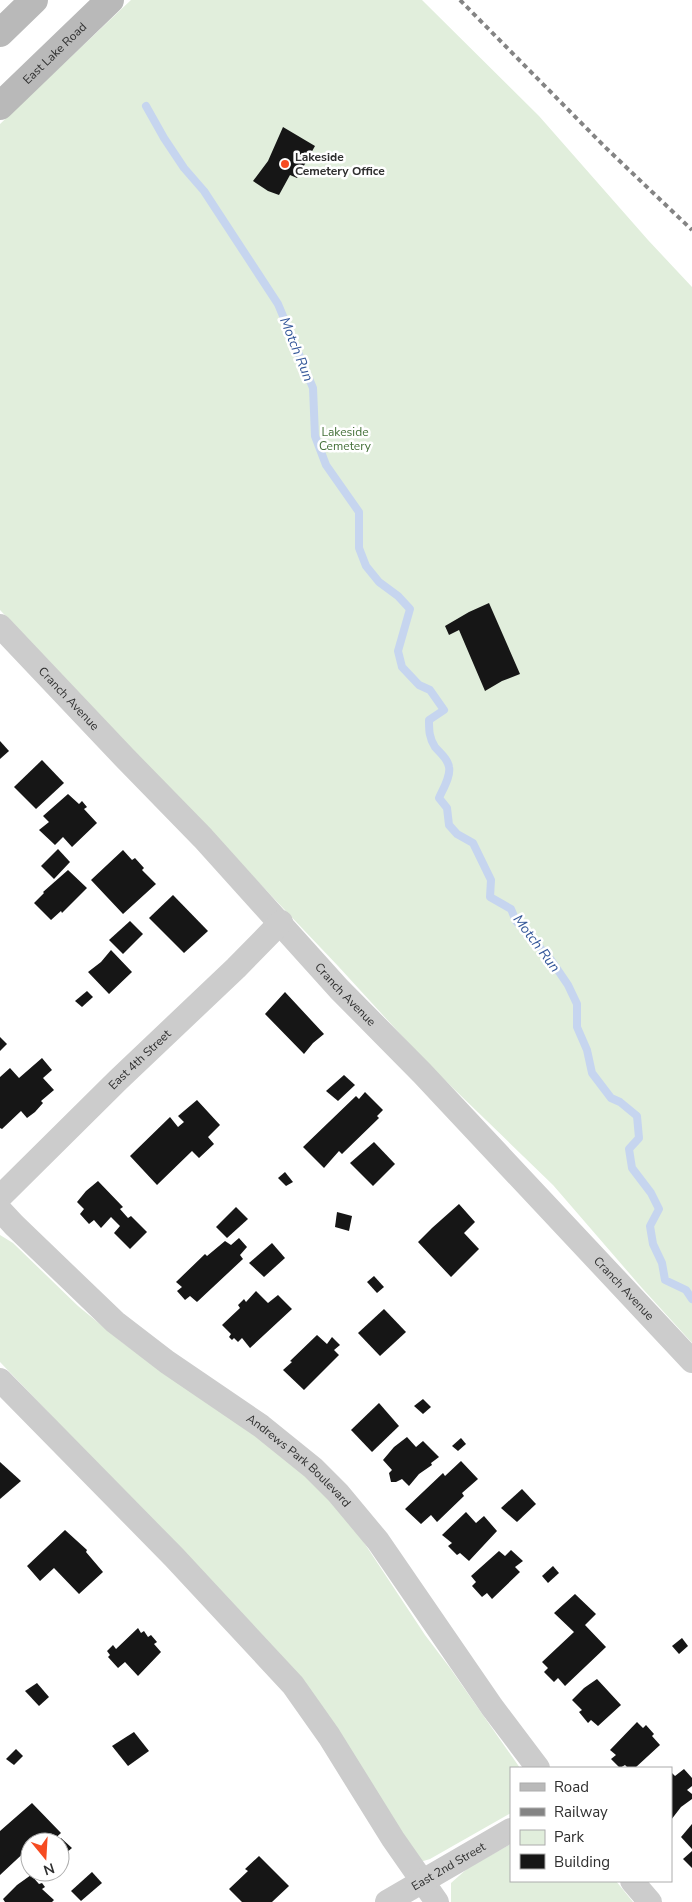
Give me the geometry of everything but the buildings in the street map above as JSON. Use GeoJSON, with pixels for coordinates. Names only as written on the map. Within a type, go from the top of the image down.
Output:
{"type":"FeatureCollection","features":[{"type":"Feature","properties":{"kind":"main road"},"geometry":{"type":"LineString","coordinates":[[0,33],[34,0]]}},
{"type":"Feature","properties":{"kind":"main road","name":"East Lake Road"},"geometry":{"type":"LineString","coordinates":[[0,106],[110,0]]}},
{"type":"Feature","properties":{"kind":"street","name":"Cranch Avenue"},"geometry":{"type":"LineString","coordinates":[[0,626],[203,838],[281,922],[339,989],[422,1073],[692,1361]]}},
{"type":"Feature","properties":{"kind":"street","name":"East 4th Street"},"geometry":{"type":"LineString","coordinates":[[0,1197],[281,922]]}},
{"type":"Feature","properties":{"kind":"street","name":"Andrews Park Boulevard"},"geometry":{"type":"LineString","coordinates":[[0,1210],[14,1226],[115,1322],[167,1362],[261,1426],[313,1468],[338,1493],[378,1541],[492,1707],[537,1767]]}},
{"type":"Feature","properties":{"kind":"street"},"geometry":{"type":"LineString","coordinates":[[0,1380],[174,1557],[293,1685],[329,1736],[421,1881],[437,1902]]}},
{"type":"Feature","properties":{"kind":"street","name":"East 2nd Street"},"geometry":{"type":"LineString","coordinates":[[387,1902],[510,1831]]}},
{"type":"Feature","properties":{"kind":"street"},"geometry":{"type":"LineString","coordinates":[[633,1882],[650,1902]]}},
{"type":"Feature","properties":{"kind":"green space","name":"Lakeside Cemetery"},"geometry":{"type":"Polygon","coordinates":[[[131,0],[422,0],[539,116],[692,287],[692,1343],[553,1185],[424,1060],[338,966],[0,610],[0,124],[131,0]]]}},
{"type":"Feature","properties":{"kind":"green space"},"geometry":{"type":"Polygon","coordinates":[[[0,1235],[13,1243],[78,1306],[123,1343],[278,1452],[327,1496],[357,1532],[425,1635],[519,1767],[510,1767],[510,1814],[430,1859],[420,1862],[383,1803],[89,1458],[0,1362],[0,1235]]]}},
{"type":"Feature","properties":{"kind":"green space"},"geometry":{"type":"Polygon","coordinates":[[[510,1845],[510,1882],[617,1882],[633,1902],[451,1902],[451,1883],[468,1868],[510,1845]]]}},
{"type":"Feature","properties":{"kind":"waterway","name":"Motch Run"},"geometry":{"type":"LineString","coordinates":[[146,106],[164,138],[184,168],[204,191],[278,304],[313,388],[315,436],[326,465],[359,512],[359,548],[366,566],[379,582],[398,596],[410,609],[398,651],[402,667],[419,685],[430,690],[444,710],[429,720],[429,727],[433,744],[449,767],[448,778],[439,798],[447,808],[449,825],[457,834],[473,843],[491,880],[490,897],[511,909],[516,921],[551,960],[568,985],[577,1004],[577,1027],[587,1050],[592,1073],[611,1098],[620,1102],[637,1116],[639,1138],[629,1149],[632,1168],[651,1193],[659,1209],[650,1226],[653,1244],[662,1263],[665,1280],[686,1290],[692,1299]]}},
{"type":"Feature","properties":{"kind":"railway"},"geometry":{"type":"LineString","coordinates":[[460,0],[605,147],[692,230]]}},
{"type":"Feature","properties":{"kind":"place","name":"Lakeside Cemetery Office"},"geometry":{"type":"Point","coordinates":[285,164]}}]}
